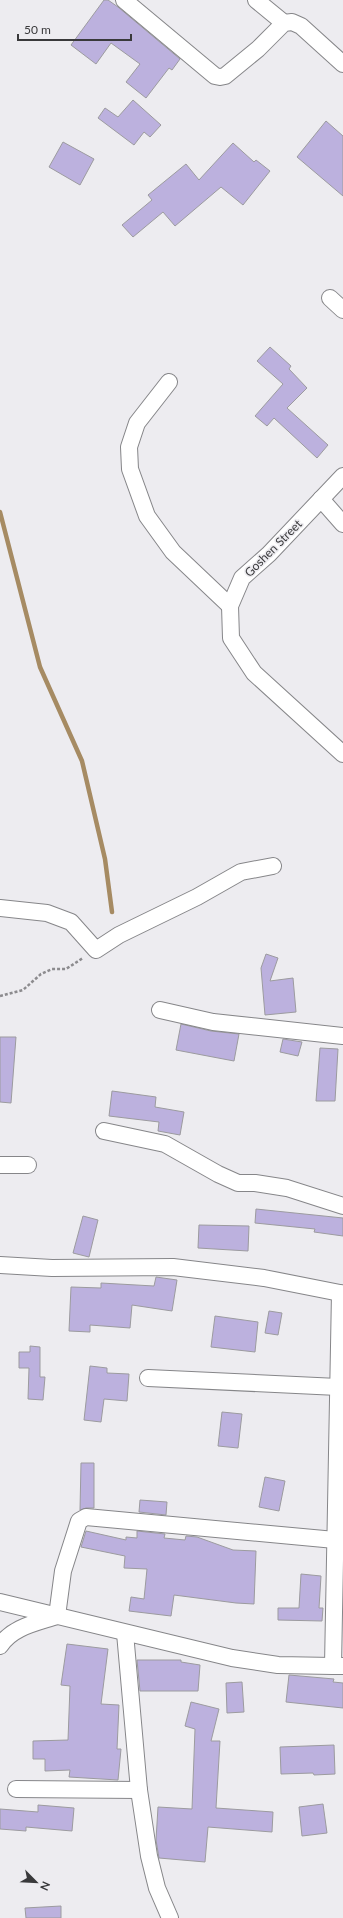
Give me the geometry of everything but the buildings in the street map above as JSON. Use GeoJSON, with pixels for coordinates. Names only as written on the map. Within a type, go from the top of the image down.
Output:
{"type":"FeatureCollection","features":[{"type":"Feature","properties":{"kind":"street"},"geometry":{"type":"LineString","coordinates":[[124,0],[215,76],[225,76],[258,49],[284,23],[292,22],[301,26],[343,64]]}},
{"type":"Feature","properties":{"kind":"street"},"geometry":{"type":"LineString","coordinates":[[256,0],[284,23]]}},
{"type":"Feature","properties":{"kind":"street"},"geometry":{"type":"LineString","coordinates":[[330,298],[343,310]]}},
{"type":"Feature","properties":{"kind":"street"},"geometry":{"type":"LineString","coordinates":[[169,382],[136,423],[129,446],[130,469],[147,516],[173,552],[230,606]]}},
{"type":"Feature","properties":{"kind":"street","name":"Goshen Street"},"geometry":{"type":"LineString","coordinates":[[343,476],[268,554],[242,578],[230,606],[231,638],[254,673],[343,754]]}},
{"type":"Feature","properties":{"kind":"street"},"geometry":{"type":"LineString","coordinates":[[321,499],[343,524]]}},
{"type":"Feature","properties":{"kind":"street"},"geometry":{"type":"LineString","coordinates":[[0,908],[47,913],[71,922],[96,950],[119,935],[197,897],[241,872],[273,866]]}},
{"type":"Feature","properties":{"kind":"street"},"geometry":{"type":"LineString","coordinates":[[160,1010],[213,1022],[343,1036]]}},
{"type":"Feature","properties":{"kind":"street"},"geometry":{"type":"LineString","coordinates":[[104,1131],[165,1144],[218,1174],[238,1183],[254,1183],[287,1188],[343,1206]]}},
{"type":"Feature","properties":{"kind":"street"},"geometry":{"type":"LineString","coordinates":[[0,1165],[28,1166]]}},
{"type":"Feature","properties":{"kind":"street"},"geometry":{"type":"LineString","coordinates":[[0,1265],[52,1268],[173,1267],[264,1278],[341,1294],[335,1540],[338,1666],[278,1665],[232,1658],[0,1602]]}},
{"type":"Feature","properties":{"kind":"street"},"geometry":{"type":"LineString","coordinates":[[148,1378],[338,1387]]}},
{"type":"Feature","properties":{"kind":"street"},"geometry":{"type":"LineString","coordinates":[[57,1616],[63,1571],[79,1521],[86,1517],[335,1540]]}},
{"type":"Feature","properties":{"kind":"street"},"geometry":{"type":"LineString","coordinates":[[0,1646],[5,1638],[21,1628],[57,1616]]}},
{"type":"Feature","properties":{"kind":"street"},"geometry":{"type":"LineString","coordinates":[[125,1633],[139,1790],[149,1856],[156,1888],[170,1918]]}},
{"type":"Feature","properties":{"kind":"street"},"geometry":{"type":"LineString","coordinates":[[16,1789],[139,1790]]}},
{"type":"Feature","properties":{"kind":"path"},"geometry":{"type":"LineString","coordinates":[[0,996],[23,990],[41,974],[52,969],[66,969],[96,950]]}},
{"type":"Feature","properties":{"kind":"waterway"},"geometry":{"type":"LineString","coordinates":[[0,512],[40,667],[82,761],[105,859],[112,912]]}}]}
